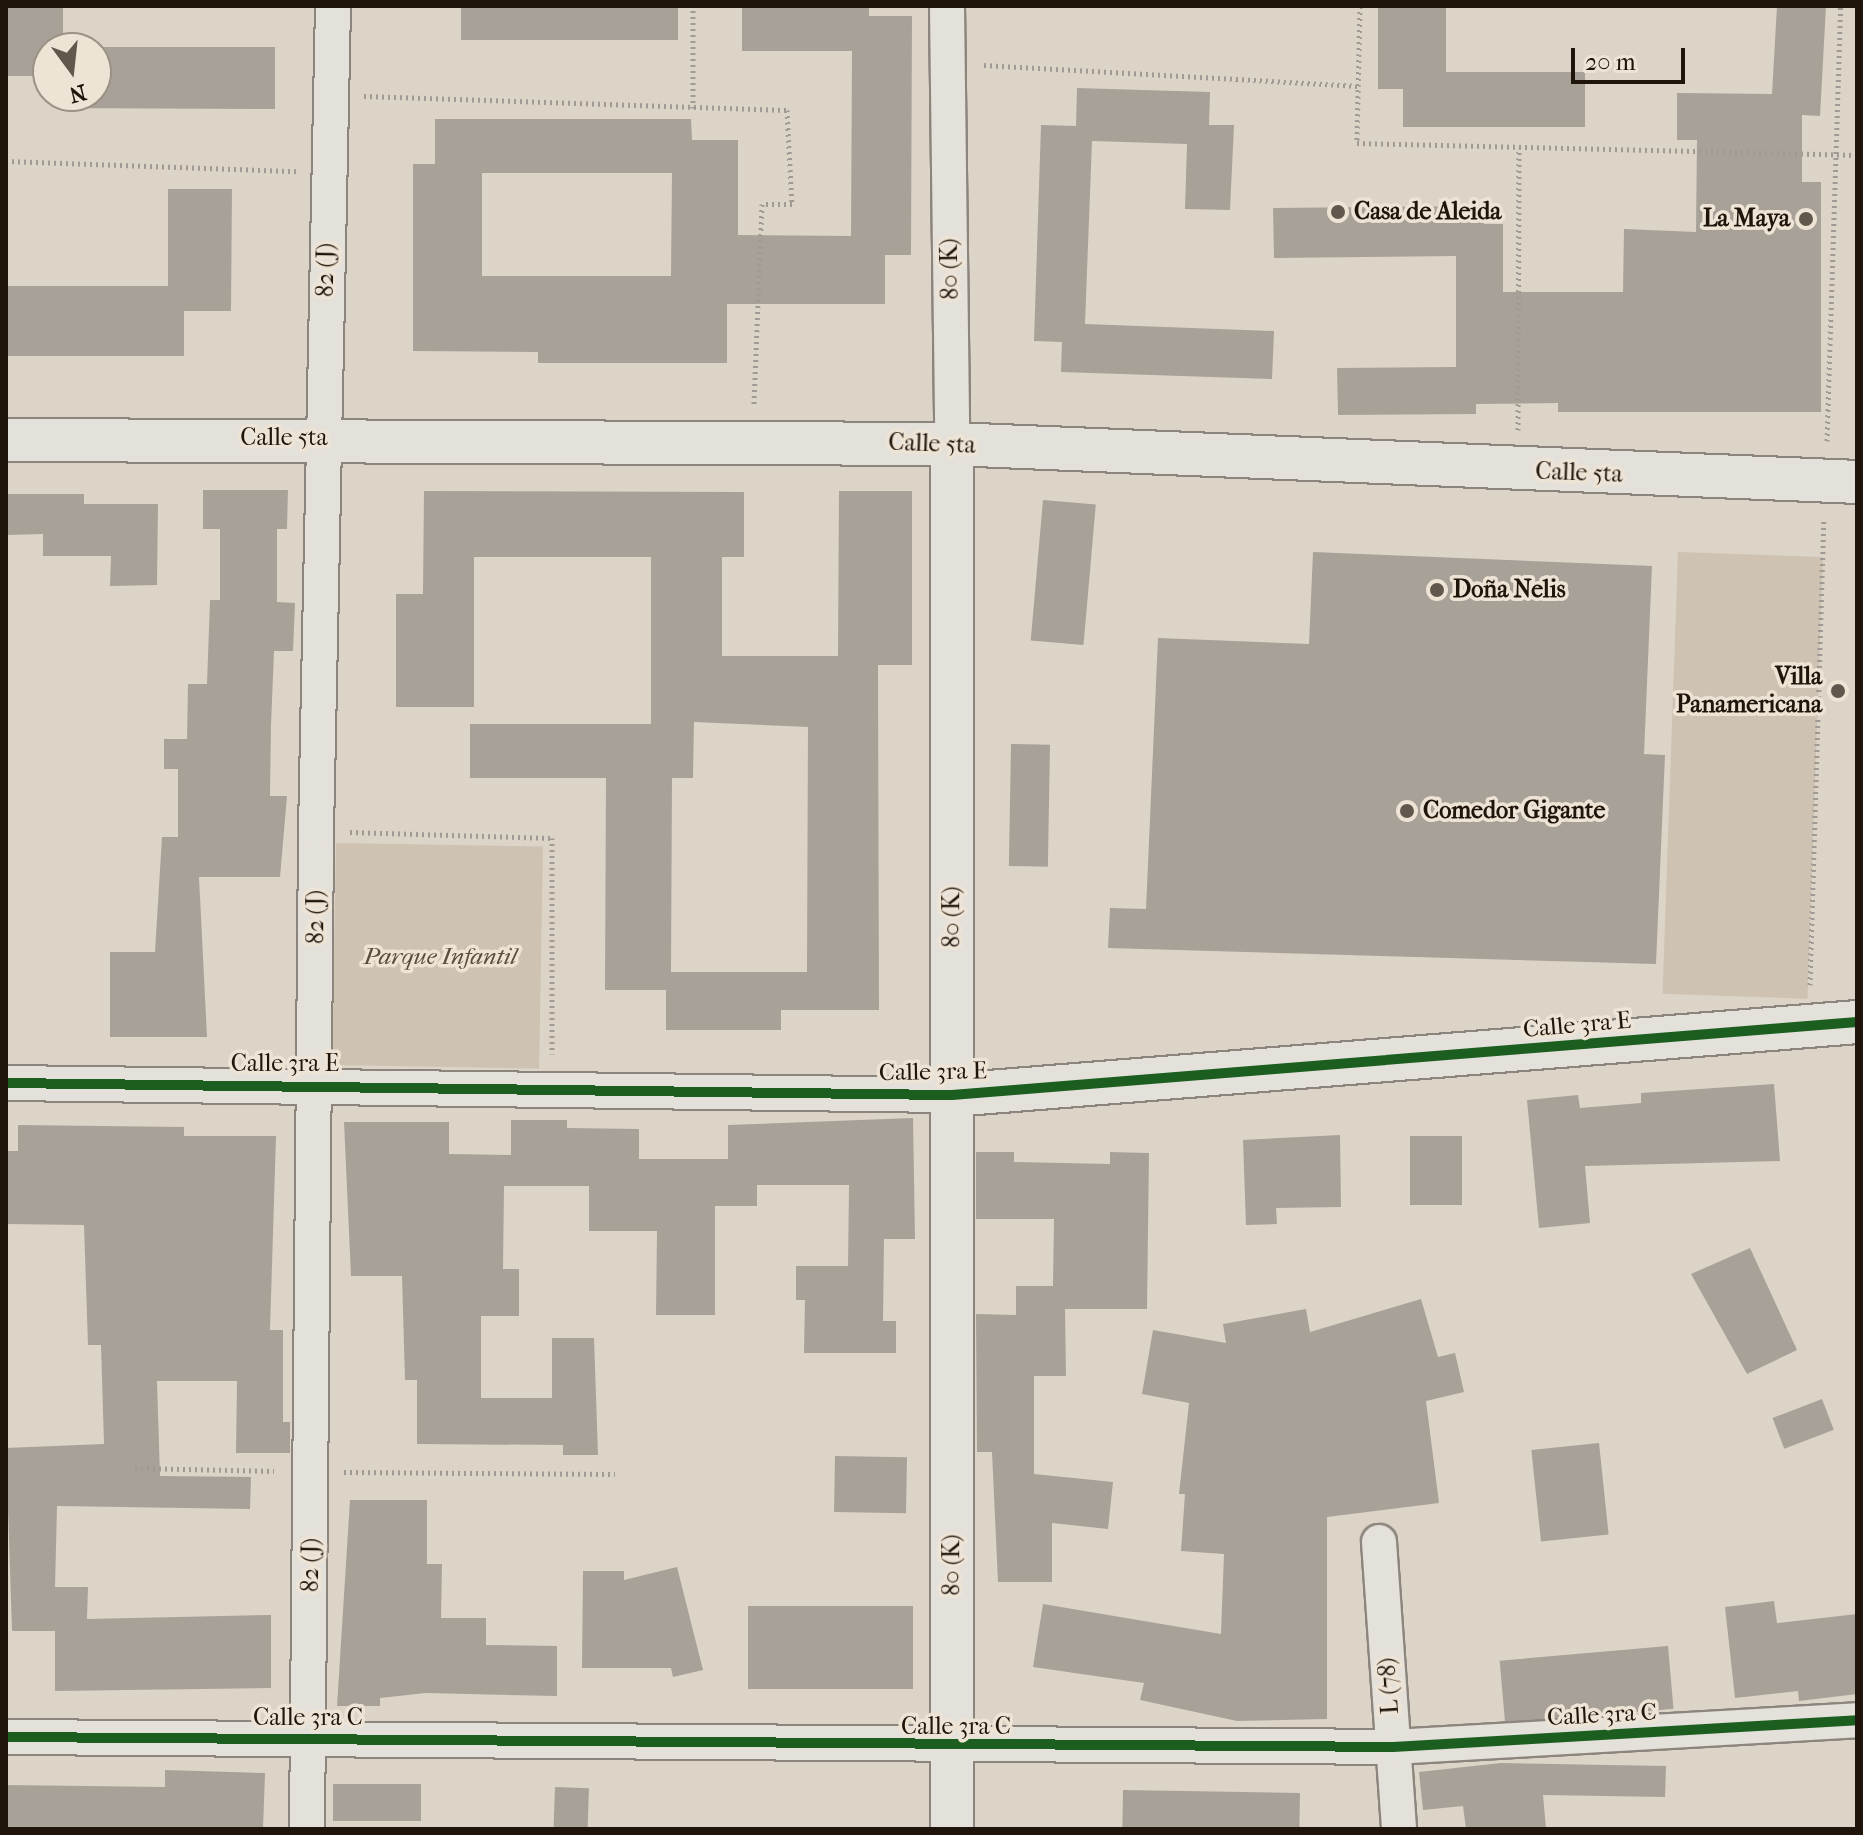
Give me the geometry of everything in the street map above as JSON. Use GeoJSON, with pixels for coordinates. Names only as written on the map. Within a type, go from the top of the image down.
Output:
{"type":"FeatureCollection","features":[{"type":"Feature","properties":{"kind":"street","name":"82 (J)"},"geometry":{"type":"LineString","coordinates":[[307,1829],[314,1472],[316,831],[327,172],[333,6]]}},
{"type":"Feature","properties":{"kind":"street","name":"80 (K)"},"geometry":{"type":"LineString","coordinates":[[947,6],[952,444],[952,1829]]}},
{"type":"Feature","properties":{"kind":"street","name":"Calle 5ta"},"geometry":{"type":"LineString","coordinates":[[6,440],[324,438],[952,444],[1518,471],[1857,482]]}},
{"type":"Feature","properties":{"kind":"street","name":"Calle 3ra E"},"geometry":{"type":"LineString","coordinates":[[6,1083],[316,1083],[952,1095],[1857,1022]]}},
{"type":"Feature","properties":{"kind":"street","name":"L (78)"},"geometry":{"type":"LineString","coordinates":[[1379,1542],[1399,1829]]}},
{"type":"Feature","properties":{"kind":"street","name":"Calle 3ra C"},"geometry":{"type":"LineString","coordinates":[[6,1737],[307,1737],[952,1747],[1393,1747],[1857,1720]]}},
{"type":"Feature","properties":{"kind":"path"},"geometry":{"type":"LineString","coordinates":[[693,6],[693,108]]}},
{"type":"Feature","properties":{"kind":"path"},"geometry":{"type":"LineString","coordinates":[[1360,6],[1357,143],[1857,155]]}},
{"type":"Feature","properties":{"kind":"path"},"geometry":{"type":"LineString","coordinates":[[947,63],[1358,86]]}},
{"type":"Feature","properties":{"kind":"path"},"geometry":{"type":"LineString","coordinates":[[331,94],[787,110],[792,204],[762,204],[753,440]]}},
{"type":"Feature","properties":{"kind":"path"},"geometry":{"type":"LineString","coordinates":[[1518,471],[1519,148]]}},
{"type":"Feature","properties":{"kind":"path"},"geometry":{"type":"LineString","coordinates":[[6,161],[327,172]]}},
{"type":"Feature","properties":{"kind":"path"},"geometry":{"type":"LineString","coordinates":[[316,831],[552,838],[552,1087]]}},
{"type":"Feature","properties":{"kind":"path"},"geometry":{"type":"LineString","coordinates":[[135,1468],[615,1474]]}},
{"type":"Feature","properties":{"kind":"green space"},"geometry":{"type":"Polygon","coordinates":[[[1678,552],[1823,557],[1807,999],[1663,994],[1678,552]]]}},
{"type":"Feature","properties":{"kind":"green space","name":"Parque Infantil"},"geometry":{"type":"Polygon","coordinates":[[[336,843],[543,847],[539,1069],[332,1065],[336,843]]]}},
{"type":"Feature","properties":{"kind":"building"},"geometry":{"type":"Polygon","coordinates":[[[6,6],[63,6],[63,32],[32,32],[32,76],[6,76],[6,6]]]}},
{"type":"Feature","properties":{"kind":"building"},"geometry":{"type":"Polygon","coordinates":[[[461,6],[678,6],[678,40],[461,40],[461,6]]]}},
{"type":"Feature","properties":{"kind":"building"},"geometry":{"type":"Polygon","coordinates":[[[742,6],[869,6],[869,16],[912,16],[911,255],[885,255],[885,304],[727,304],[727,363],[538,363],[538,352],[413,351],[413,164],[435,164],[435,119],[691,119],[692,140],[738,140],[738,235],[851,236],[852,51],[742,51],[742,6]],[[482,173],[482,276],[671,276],[672,173],[482,173]]]}},
{"type":"Feature","properties":{"kind":"building"},"geometry":{"type":"Polygon","coordinates":[[[1378,6],[1446,6],[1446,72],[1585,72],[1585,127],[1403,127],[1403,89],[1378,89],[1378,6]]]}},
{"type":"Feature","properties":{"kind":"building"},"geometry":{"type":"Polygon","coordinates":[[[1777,6],[1826,6],[1820,116],[1802,115],[1802,182],[1821,182],[1821,412],[1558,412],[1558,403],[1476,404],[1476,414],[1338,415],[1337,368],[1456,367],[1456,256],[1274,258],[1273,208],[1484,206],[1484,224],[1503,224],[1503,292],[1623,292],[1624,229],[1696,232],[1697,140],[1677,140],[1677,93],[1772,94],[1777,6]]]}},
{"type":"Feature","properties":{"kind":"building"},"geometry":{"type":"Polygon","coordinates":[[[112,47],[275,47],[275,109],[112,108],[112,47]]]}},
{"type":"Feature","properties":{"kind":"building"},"geometry":{"type":"Polygon","coordinates":[[[1077,88],[1210,92],[1209,125],[1234,125],[1230,210],[1185,209],[1187,144],[1092,141],[1085,324],[1274,331],[1272,379],[1061,372],[1062,342],[1034,341],[1041,125],[1076,126],[1077,88]]]}},
{"type":"Feature","properties":{"kind":"building"},"geometry":{"type":"Polygon","coordinates":[[[168,189],[232,189],[231,311],[184,311],[184,356],[6,356],[6,286],[168,286],[168,189]]]}},
{"type":"Feature","properties":{"kind":"building"},"geometry":{"type":"Polygon","coordinates":[[[203,490],[288,490],[287,529],[277,529],[277,602],[295,603],[293,651],[274,651],[271,725],[270,796],[287,796],[280,877],[199,877],[207,1037],[110,1037],[110,952],[155,952],[162,837],[178,837],[178,769],[164,769],[164,739],[187,739],[188,684],[207,684],[210,600],[220,600],[220,529],[203,529],[203,490]]]}},
{"type":"Feature","properties":{"kind":"building"},"geometry":{"type":"Polygon","coordinates":[[[424,491],[744,492],[744,557],[722,557],[722,656],[838,656],[839,491],[912,491],[912,665],[878,665],[879,1010],[781,1010],[781,1030],[666,1030],[666,990],[605,990],[606,778],[470,778],[470,724],[651,724],[651,557],[474,557],[474,707],[396,707],[396,594],[423,594],[424,491]],[[694,722],[693,778],[672,778],[671,972],[807,972],[808,727],[694,722]]]}},
{"type":"Feature","properties":{"kind":"building"},"geometry":{"type":"Polygon","coordinates":[[[6,494],[84,494],[84,504],[158,504],[157,585],[110,586],[111,556],[43,556],[43,534],[6,535],[6,494]]]}},
{"type":"Feature","properties":{"kind":"building"},"geometry":{"type":"Polygon","coordinates":[[[1043,500],[1096,505],[1084,645],[1031,640],[1043,500]]]}},
{"type":"Feature","properties":{"kind":"building","name":"Comedor Gigante"},"geometry":{"type":"Polygon","coordinates":[[[1313,552],[1652,566],[1644,754],[1665,755],[1656,964],[1108,948],[1110,908],[1146,909],[1158,638],[1309,644],[1313,552]]]}},
{"type":"Feature","properties":{"kind":"building"},"geometry":{"type":"Polygon","coordinates":[[[1011,744],[1050,745],[1048,867],[1009,866],[1011,744]]]}},
{"type":"Feature","properties":{"kind":"building"},"geometry":{"type":"Polygon","coordinates":[[[1774,1084],[1780,1161],[1585,1166],[1590,1223],[1539,1228],[1527,1100],[1578,1095],[1580,1108],[1641,1103],[1641,1093],[1774,1084]]]}},
{"type":"Feature","properties":{"kind":"building"},"geometry":{"type":"Polygon","coordinates":[[[913,1118],[915,1239],[884,1239],[883,1321],[896,1321],[896,1353],[804,1353],[805,1300],[796,1300],[796,1266],[848,1266],[849,1185],[757,1185],[757,1206],[715,1206],[715,1315],[656,1315],[657,1231],[589,1231],[589,1186],[504,1186],[503,1269],[519,1269],[519,1316],[481,1316],[481,1398],[552,1398],[552,1338],[594,1338],[598,1455],[563,1455],[563,1445],[417,1444],[417,1380],[405,1380],[402,1276],[351,1276],[344,1122],[449,1122],[449,1154],[511,1155],[511,1120],[567,1120],[567,1128],[639,1129],[639,1159],[728,1159],[728,1125],[913,1118]]]}},
{"type":"Feature","properties":{"kind":"building"},"geometry":{"type":"Polygon","coordinates":[[[18,1125],[184,1127],[184,1136],[276,1136],[270,1330],[283,1330],[283,1422],[290,1422],[290,1453],[236,1453],[237,1381],[157,1381],[160,1476],[251,1477],[250,1509],[57,1506],[55,1587],[88,1587],[87,1619],[271,1615],[271,1688],[55,1691],[55,1631],[12,1631],[6,1448],[104,1444],[101,1345],[88,1345],[84,1225],[6,1224],[6,1151],[18,1151],[18,1125]]]}},
{"type":"Feature","properties":{"kind":"building"},"geometry":{"type":"Polygon","coordinates":[[[1340,1135],[1341,1207],[1276,1208],[1277,1224],[1246,1225],[1243,1140],[1340,1135]]]}},
{"type":"Feature","properties":{"kind":"building"},"geometry":{"type":"Polygon","coordinates":[[[1410,1136],[1462,1136],[1462,1205],[1410,1205],[1410,1136]]]}},
{"type":"Feature","properties":{"kind":"building"},"geometry":{"type":"Polygon","coordinates":[[[976,1152],[1014,1152],[1014,1162],[1110,1164],[1110,1152],[1149,1153],[1147,1309],[1065,1309],[1066,1376],[1034,1376],[1034,1474],[1113,1482],[1108,1529],[1052,1523],[1052,1582],[998,1582],[992,1452],[977,1452],[976,1314],[1016,1315],[1016,1286],[1053,1286],[1054,1219],[976,1219],[976,1152]]]}},
{"type":"Feature","properties":{"kind":"building"},"geometry":{"type":"Polygon","coordinates":[[[1750,1248],[1797,1350],[1747,1374],[1691,1274],[1750,1248]]]}},
{"type":"Feature","properties":{"kind":"building"},"geometry":{"type":"Polygon","coordinates":[[[1421,1299],[1438,1357],[1455,1353],[1464,1392],[1426,1401],[1439,1503],[1327,1517],[1327,1719],[1237,1721],[1140,1700],[1144,1683],[1033,1667],[1043,1604],[1221,1634],[1224,1554],[1181,1551],[1185,1494],[1179,1494],[1189,1403],[1142,1394],[1153,1330],[1226,1343],[1223,1324],[1306,1309],[1310,1332],[1421,1299]]]}},
{"type":"Feature","properties":{"kind":"building"},"geometry":{"type":"Polygon","coordinates":[[[1822,1399],[1834,1430],[1784,1449],[1773,1418],[1822,1399]]]}},
{"type":"Feature","properties":{"kind":"building"},"geometry":{"type":"Polygon","coordinates":[[[1599,1443],[1609,1534],[1541,1542],[1531,1450],[1599,1443]]]}},
{"type":"Feature","properties":{"kind":"building"},"geometry":{"type":"Polygon","coordinates":[[[835,1456],[907,1457],[906,1513],[834,1512],[835,1456]]]}},
{"type":"Feature","properties":{"kind":"building"},"geometry":{"type":"Polygon","coordinates":[[[350,1500],[427,1500],[427,1564],[442,1564],[441,1618],[486,1618],[486,1645],[557,1646],[557,1696],[426,1693],[380,1698],[380,1706],[337,1706],[350,1500]]]}},
{"type":"Feature","properties":{"kind":"building"},"geometry":{"type":"Polygon","coordinates":[[[677,1567],[703,1670],[673,1677],[671,1668],[582,1668],[583,1571],[624,1571],[624,1580],[677,1567]]]}},
{"type":"Feature","properties":{"kind":"building"},"geometry":{"type":"Polygon","coordinates":[[[1774,1601],[1777,1623],[1857,1614],[1857,1694],[1799,1701],[1798,1691],[1735,1698],[1725,1607],[1774,1601]]]}},
{"type":"Feature","properties":{"kind":"building"},"geometry":{"type":"Polygon","coordinates":[[[748,1606],[913,1606],[913,1689],[748,1689],[748,1606]]]}},
{"type":"Feature","properties":{"kind":"building"},"geometry":{"type":"Polygon","coordinates":[[[1668,1646],[1673,1709],[1505,1723],[1500,1661],[1668,1646]]]}},
{"type":"Feature","properties":{"kind":"building"},"geometry":{"type":"Polygon","coordinates":[[[1501,1763],[1666,1766],[1665,1797],[1543,1795],[1546,1829],[1466,1829],[1463,1806],[1423,1810],[1419,1772],[1501,1763]]]}},
{"type":"Feature","properties":{"kind":"building"},"geometry":{"type":"Polygon","coordinates":[[[165,1770],[265,1773],[263,1829],[6,1829],[6,1785],[165,1787],[165,1770]]]}},
{"type":"Feature","properties":{"kind":"building"},"geometry":{"type":"Polygon","coordinates":[[[333,1784],[421,1784],[421,1821],[333,1821],[333,1784]]]}},
{"type":"Feature","properties":{"kind":"building"},"geometry":{"type":"Polygon","coordinates":[[[555,1787],[589,1788],[588,1829],[554,1829],[555,1787]]]}},
{"type":"Feature","properties":{"kind":"building"},"geometry":{"type":"Polygon","coordinates":[[[1123,1790],[1300,1793],[1299,1829],[1122,1829],[1123,1790]]]}},
{"type":"Feature","properties":{"kind":"cycle path"},"geometry":{"type":"LineString","coordinates":[[6,1083],[952,1095],[1857,1022]]}},
{"type":"Feature","properties":{"kind":"cycle path"},"geometry":{"type":"LineString","coordinates":[[6,1737],[1393,1747],[1857,1720]]}},
{"type":"Feature","properties":{"kind":"place","name":"Casa de Aleida"},"geometry":{"type":"Point","coordinates":[1338,212]}},
{"type":"Feature","properties":{"kind":"place","name":"La Maya"},"geometry":{"type":"Point","coordinates":[1806,219]}},
{"type":"Feature","properties":{"kind":"place","name":"Doña Nelis"},"geometry":{"type":"Point","coordinates":[1437,590]}},
{"type":"Feature","properties":{"kind":"place","name":"Villa Panamericana"},"geometry":{"type":"Point","coordinates":[1838,691]}},
{"type":"Feature","properties":{"kind":"place","name":"Comedor Gigante"},"geometry":{"type":"Point","coordinates":[1407,811]}}]}
